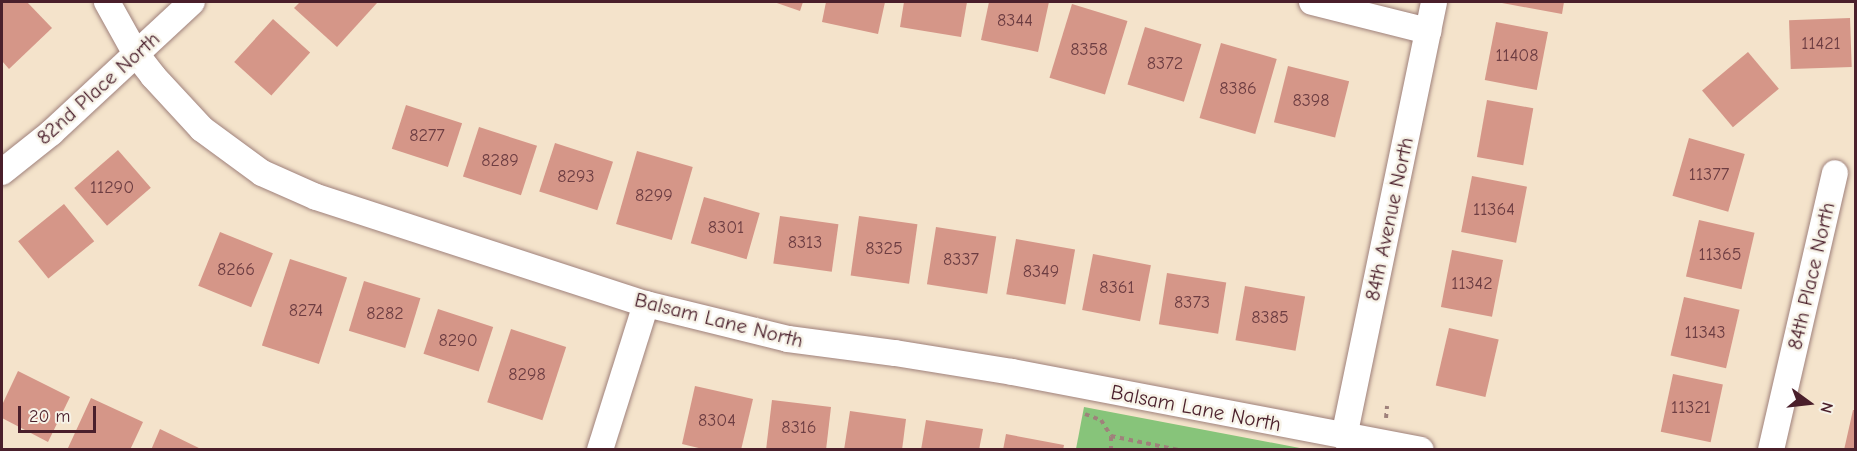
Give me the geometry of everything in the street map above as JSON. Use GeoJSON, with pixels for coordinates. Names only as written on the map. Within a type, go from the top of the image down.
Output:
{"type":"FeatureCollection","features":[{"type":"Feature","properties":{"kind":"street","name":"Balsam Lane North"},"geometry":{"type":"LineString","coordinates":[[107,2],[136,54],[202,129],[262,173],[315,197],[646,304],[788,339],[895,352],[1012,372],[1421,450]]}},
{"type":"Feature","properties":{"kind":"street","name":"82nd Place North"},"geometry":{"type":"LineString","coordinates":[[2,172],[51,133],[192,2]]}},
{"type":"Feature","properties":{"kind":"street"},"geometry":{"type":"LineString","coordinates":[[1312,2],[1428,31]]}},
{"type":"Feature","properties":{"kind":"street","name":"84th Avenue North"},"geometry":{"type":"LineString","coordinates":[[1344,437],[1434,2]]}},
{"type":"Feature","properties":{"kind":"street","name":"84th Place North"},"geometry":{"type":"LineString","coordinates":[[1771,450],[1834,173]]}},
{"type":"Feature","properties":{"kind":"street"},"geometry":{"type":"LineString","coordinates":[[600,450],[646,304]]}},
{"type":"Feature","properties":{"kind":"path"},"geometry":{"type":"LineString","coordinates":[[1081,413],[1101,420],[1111,436],[1111,450]]}},
{"type":"Feature","properties":{"kind":"path"},"geometry":{"type":"LineString","coordinates":[[1111,436],[1179,450]]}},
{"type":"Feature","properties":{"kind":"path"},"geometry":{"type":"LineString","coordinates":[[1148,450],[1153,446]]}},
{"type":"Feature","properties":{"kind":"green space"},"geometry":{"type":"Polygon","coordinates":[[[1084,407],[1305,449],[1076,449],[1084,407]]]}},
{"type":"Feature","properties":{"kind":"building"},"geometry":{"type":"Polygon","coordinates":[[[2,2],[27,2],[52,28],[9,69],[2,61],[2,2]]]}},
{"type":"Feature","properties":{"kind":"building"},"geometry":{"type":"Polygon","coordinates":[[[300,2],[377,3],[337,47],[294,8],[300,2]]]}},
{"type":"Feature","properties":{"kind":"building"},"geometry":{"type":"Polygon","coordinates":[[[774,2],[803,2],[800,11],[774,2]]]}},
{"type":"Feature","properties":{"kind":"building"},"geometry":{"type":"Polygon","coordinates":[[[826,2],[885,2],[878,34],[822,22],[826,2]]]}},
{"type":"Feature","properties":{"kind":"building"},"geometry":{"type":"Polygon","coordinates":[[[904,2],[967,2],[961,37],[900,27],[904,2]]]}},
{"type":"Feature","properties":{"kind":"building"},"geometry":{"type":"Polygon","coordinates":[[[989,2],[1049,2],[1038,52],[981,40],[989,2]]]}},
{"type":"Feature","properties":{"kind":"building"},"geometry":{"type":"Polygon","coordinates":[[[1502,2],[1564,2],[1562,14],[1502,2]]]}},
{"type":"Feature","properties":{"kind":"building"},"geometry":{"type":"Polygon","coordinates":[[[1072,4],[1127,21],[1105,95],[1049,78],[1072,4]]]}},
{"type":"Feature","properties":{"kind":"building"},"geometry":{"type":"Polygon","coordinates":[[[1850,18],[1852,67],[1791,69],[1789,20],[1850,18]]]}},
{"type":"Feature","properties":{"kind":"building"},"geometry":{"type":"Polygon","coordinates":[[[273,19],[310,52],[271,96],[234,62],[273,19]]]}},
{"type":"Feature","properties":{"kind":"building"},"geometry":{"type":"Polygon","coordinates":[[[1496,22],[1548,32],[1537,90],[1485,80],[1496,22]]]}},
{"type":"Feature","properties":{"kind":"building"},"geometry":{"type":"Polygon","coordinates":[[[1145,27],[1201,44],[1184,102],[1127,84],[1145,27]]]}},
{"type":"Feature","properties":{"kind":"building"},"geometry":{"type":"Polygon","coordinates":[[[1221,43],[1277,59],[1255,134],[1200,118],[1221,43]]]}},
{"type":"Feature","properties":{"kind":"building"},"geometry":{"type":"Polygon","coordinates":[[[1748,52],[1779,89],[1733,127],[1702,91],[1748,52]]]}},
{"type":"Feature","properties":{"kind":"building"},"geometry":{"type":"Polygon","coordinates":[[[1288,66],[1349,81],[1335,138],[1274,122],[1288,66]]]}},
{"type":"Feature","properties":{"kind":"building"},"geometry":{"type":"Polygon","coordinates":[[[1487,100],[1533,108],[1523,165],[1477,157],[1487,100]]]}},
{"type":"Feature","properties":{"kind":"building"},"geometry":{"type":"Polygon","coordinates":[[[406,105],[462,123],[448,167],[392,149],[406,105]]]}},
{"type":"Feature","properties":{"kind":"building"},"geometry":{"type":"Polygon","coordinates":[[[479,127],[537,146],[521,195],[463,176],[479,127]]]}},
{"type":"Feature","properties":{"kind":"building"},"geometry":{"type":"Polygon","coordinates":[[[1689,138],[1745,154],[1728,212],[1672,196],[1689,138]]]}},
{"type":"Feature","properties":{"kind":"building"},"geometry":{"type":"Polygon","coordinates":[[[555,143],[613,162],[597,210],[539,192],[555,143]]]}},
{"type":"Feature","properties":{"kind":"building"},"geometry":{"type":"Polygon","coordinates":[[[118,150],[151,188],[107,226],[74,188],[118,150]]]}},
{"type":"Feature","properties":{"kind":"building"},"geometry":{"type":"Polygon","coordinates":[[[637,151],[693,167],[672,240],[616,224],[637,151]]]}},
{"type":"Feature","properties":{"kind":"building"},"geometry":{"type":"Polygon","coordinates":[[[1472,176],[1527,187],[1516,243],[1461,232],[1472,176]]]}},
{"type":"Feature","properties":{"kind":"building"},"geometry":{"type":"Polygon","coordinates":[[[704,197],[760,213],[747,259],[691,243],[704,197]]]}},
{"type":"Feature","properties":{"kind":"building"},"geometry":{"type":"Polygon","coordinates":[[[64,204],[94,241],[48,278],[18,241],[64,204]]]}},
{"type":"Feature","properties":{"kind":"building"},"geometry":{"type":"Polygon","coordinates":[[[780,216],[838,224],[832,272],[773,264],[780,216]]]}},
{"type":"Feature","properties":{"kind":"building"},"geometry":{"type":"Polygon","coordinates":[[[859,216],[917,224],[909,284],[851,275],[859,216]]]}},
{"type":"Feature","properties":{"kind":"building"},"geometry":{"type":"Polygon","coordinates":[[[1699,220],[1755,233],[1741,289],[1686,277],[1699,220]]]}},
{"type":"Feature","properties":{"kind":"building"},"geometry":{"type":"Polygon","coordinates":[[[936,227],[996,237],[987,294],[927,284],[936,227]]]}},
{"type":"Feature","properties":{"kind":"building"},"geometry":{"type":"Polygon","coordinates":[[[220,232],[273,253],[251,307],[198,286],[220,232]]]}},
{"type":"Feature","properties":{"kind":"building"},"geometry":{"type":"Polygon","coordinates":[[[1016,239],[1075,249],[1065,305],[1006,294],[1016,239]]]}},
{"type":"Feature","properties":{"kind":"building"},"geometry":{"type":"Polygon","coordinates":[[[1452,250],[1503,260],[1492,317],[1441,307],[1452,250]]]}},
{"type":"Feature","properties":{"kind":"building"},"geometry":{"type":"Polygon","coordinates":[[[1093,254],[1151,265],[1140,321],[1082,310],[1093,254]]]}},
{"type":"Feature","properties":{"kind":"building"},"geometry":{"type":"Polygon","coordinates":[[[290,259],[347,278],[319,364],[262,346],[290,259]]]}},
{"type":"Feature","properties":{"kind":"building"},"geometry":{"type":"Polygon","coordinates":[[[1167,273],[1226,282],[1218,334],[1159,324],[1167,273]]]}},
{"type":"Feature","properties":{"kind":"building"},"geometry":{"type":"Polygon","coordinates":[[[364,281],[420,298],[405,348],[349,331],[364,281]]]}},
{"type":"Feature","properties":{"kind":"building"},"geometry":{"type":"Polygon","coordinates":[[[1245,286],[1305,297],[1296,351],[1235,340],[1245,286]]]}},
{"type":"Feature","properties":{"kind":"building"},"geometry":{"type":"Polygon","coordinates":[[[1684,297],[1740,310],[1726,368],[1671,355],[1684,297]]]}},
{"type":"Feature","properties":{"kind":"building"},"geometry":{"type":"Polygon","coordinates":[[[438,309],[493,327],[479,372],[423,354],[438,309]]]}},
{"type":"Feature","properties":{"kind":"building"},"geometry":{"type":"Polygon","coordinates":[[[1449,328],[1499,339],[1485,397],[1436,385],[1449,328]]]}},
{"type":"Feature","properties":{"kind":"building"},"geometry":{"type":"Polygon","coordinates":[[[511,329],[566,347],[542,420],[487,402],[511,329]]]}},
{"type":"Feature","properties":{"kind":"building"},"geometry":{"type":"Polygon","coordinates":[[[18,371],[70,397],[48,442],[2,418],[2,405],[18,371]]]}},
{"type":"Feature","properties":{"kind":"building"},"geometry":{"type":"Polygon","coordinates":[[[1673,374],[1723,385],[1711,442],[1661,432],[1673,374]]]}},
{"type":"Feature","properties":{"kind":"building"},"geometry":{"type":"Polygon","coordinates":[[[695,386],[753,399],[741,450],[707,450],[682,444],[695,386]]]}},
{"type":"Feature","properties":{"kind":"building"},"geometry":{"type":"Polygon","coordinates":[[[91,398],[143,422],[130,450],[68,448],[91,398]]]}},
{"type":"Feature","properties":{"kind":"building"},"geometry":{"type":"Polygon","coordinates":[[[772,400],[831,407],[826,450],[766,450],[772,400]]]}},
{"type":"Feature","properties":{"kind":"building"},"geometry":{"type":"Polygon","coordinates":[[[1853,410],[1856,410],[1856,450],[1844,450],[1853,410]]]}},
{"type":"Feature","properties":{"kind":"building"},"geometry":{"type":"Polygon","coordinates":[[[850,411],[906,419],[902,450],[844,450],[850,411]]]}},
{"type":"Feature","properties":{"kind":"building"},"geometry":{"type":"Polygon","coordinates":[[[926,420],[983,429],[979,450],[921,450],[926,420]]]}},
{"type":"Feature","properties":{"kind":"building"},"geometry":{"type":"Polygon","coordinates":[[[160,429],[203,450],[151,450],[160,429]]]}},
{"type":"Feature","properties":{"kind":"building"},"geometry":{"type":"Polygon","coordinates":[[[1006,434],[1064,445],[1063,450],[1003,450],[1006,434]]]}}]}
